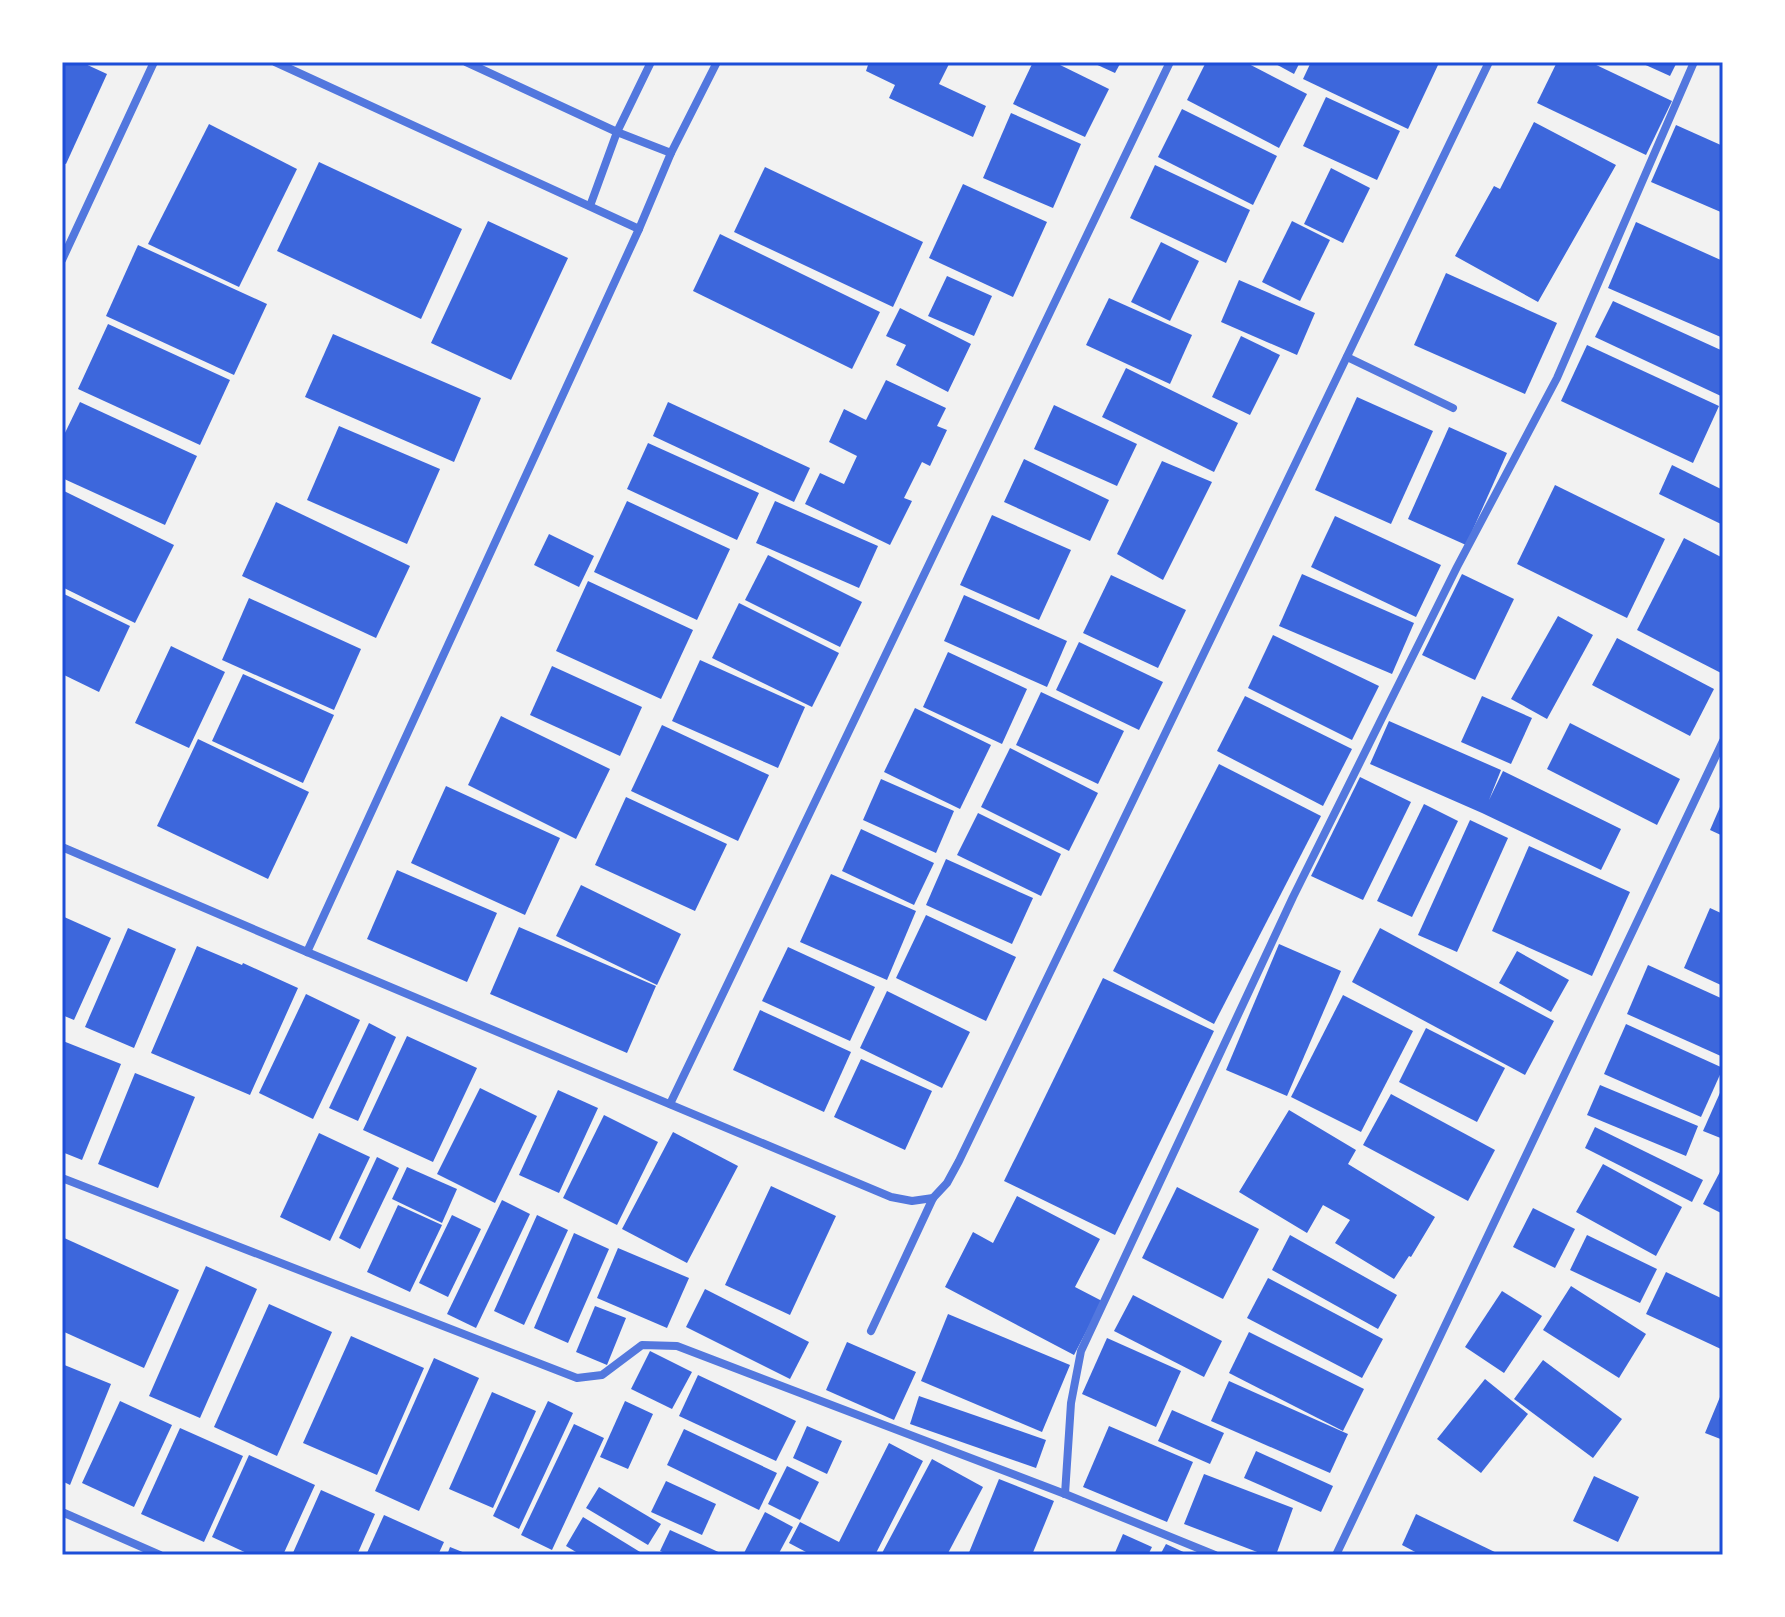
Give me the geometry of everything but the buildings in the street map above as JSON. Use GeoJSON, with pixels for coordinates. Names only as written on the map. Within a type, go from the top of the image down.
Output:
{"type":"FeatureCollection","features":[{"type":"Feature","properties":{"kind":"street"},"geometry":{"type":"LineString","coordinates":[[62,260],[154,62]]}},
{"type":"Feature","properties":{"kind":"street"},"geometry":{"type":"LineString","coordinates":[[275,62],[639,229]]}},
{"type":"Feature","properties":{"kind":"street"},"geometry":{"type":"LineString","coordinates":[[466,62],[617,132],[671,153]]}},
{"type":"Feature","properties":{"kind":"street"},"geometry":{"type":"LineString","coordinates":[[590,206],[617,132],[651,62]]}},
{"type":"Feature","properties":{"kind":"street"},"geometry":{"type":"LineString","coordinates":[[307,952],[671,153],[717,62]]}},
{"type":"Feature","properties":{"kind":"street"},"geometry":{"type":"LineString","coordinates":[[670,1104],[1170,62]]}},
{"type":"Feature","properties":{"kind":"street"},"geometry":{"type":"LineString","coordinates":[[871,1331],[933,1198],[947,1183],[959,1161],[1489,62]]}},
{"type":"Feature","properties":{"kind":"street"},"geometry":{"type":"LineString","coordinates":[[1065,1494],[1071,1403],[1081,1351],[1293,897],[1457,567],[1557,378],[1694,62]]}},
{"type":"Feature","properties":{"kind":"street"},"geometry":{"type":"LineString","coordinates":[[1347,357],[1453,408]]}},
{"type":"Feature","properties":{"kind":"street"},"geometry":{"type":"LineString","coordinates":[[1336,1555],[1723,741]]}},
{"type":"Feature","properties":{"kind":"street"},"geometry":{"type":"LineString","coordinates":[[62,847],[891,1197],[912,1201],[933,1198]]}},
{"type":"Feature","properties":{"kind":"street"},"geometry":{"type":"LineString","coordinates":[[62,1178],[577,1378],[602,1375],[642,1345],[677,1346],[1065,1494],[1215,1555]]}},
{"type":"Feature","properties":{"kind":"street"},"geometry":{"type":"LineString","coordinates":[[62,1512],[160,1555]]}}]}
